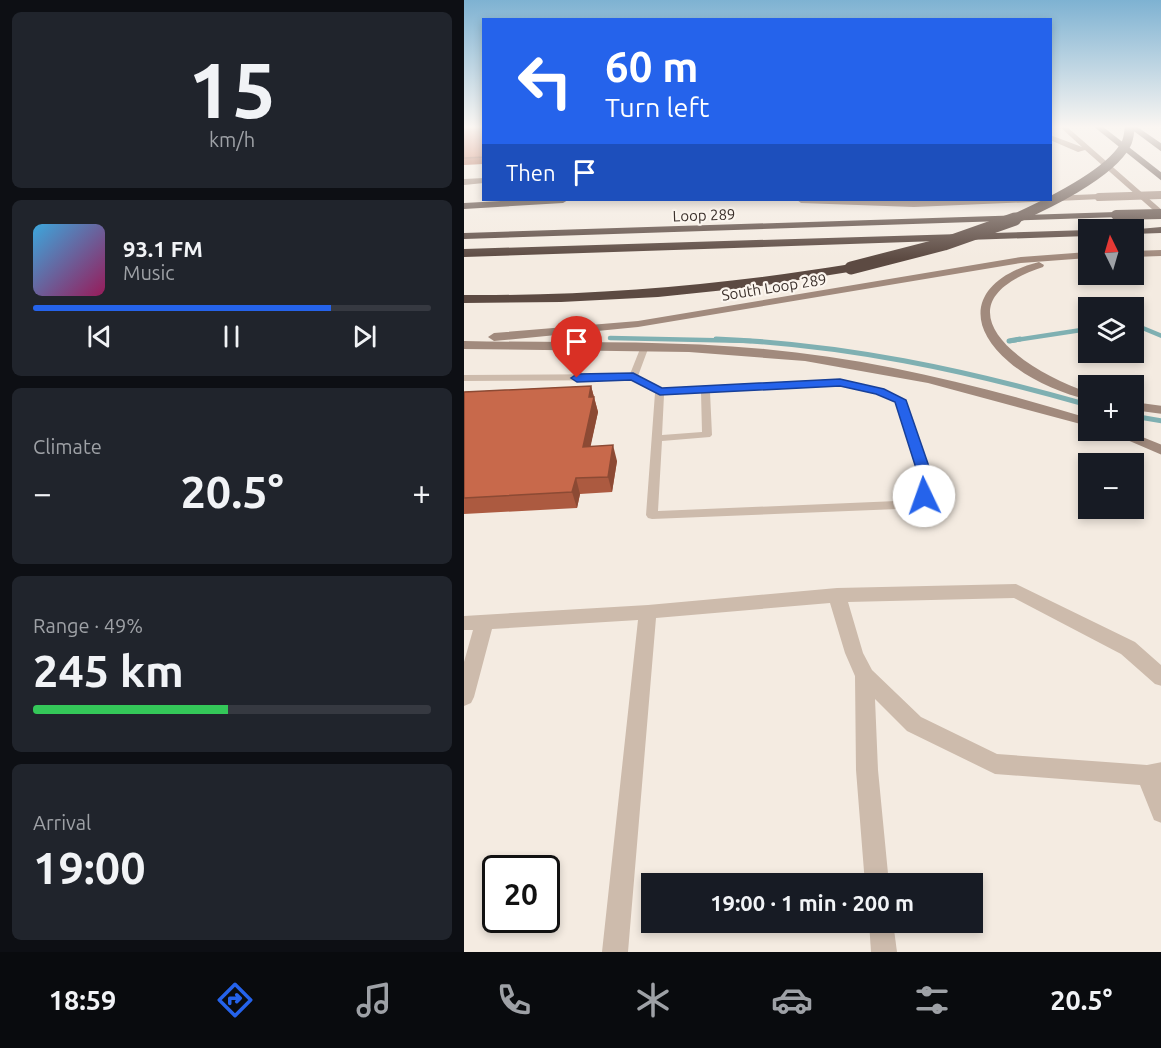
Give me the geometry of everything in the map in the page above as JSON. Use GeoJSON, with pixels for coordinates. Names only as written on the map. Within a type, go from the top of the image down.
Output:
{"type":"FeatureCollection","features":[{"type":"Feature","properties":{"kind":"highway"},"geometry":{"type":"LineString","coordinates":[[464,299],[638,296],[709,290],[851,268],[927,250],[1006,223],[1053,201],[1098,170]]}},
{"type":"Feature","properties":{"kind":"highway"},"geometry":{"type":"LineString","coordinates":[[464,206],[542,201]]}},
{"type":"Feature","properties":{"kind":"highway","name":"Loop 289"},"geometry":{"type":"LineString","coordinates":[[464,236],[1162,214]]}},
{"type":"Feature","properties":{"kind":"highway"},"geometry":{"type":"LineString","coordinates":[[1144,231],[1162,230]]}},
{"type":"Feature","properties":{"kind":"highway","name":"Loop 289"},"geometry":{"type":"LineString","coordinates":[[464,253],[1078,233]]}},
{"type":"Feature","properties":{"kind":"main road"},"geometry":{"type":"LineString","coordinates":[[1111,170],[1115,173]]}},
{"type":"Feature","properties":{"kind":"main road"},"geometry":{"type":"LineString","coordinates":[[1112,170],[1162,214]]}},
{"type":"Feature","properties":{"kind":"main road"},"geometry":{"type":"LineString","coordinates":[[464,183],[482,182]]}},
{"type":"Feature","properties":{"kind":"main road"},"geometry":{"type":"LineString","coordinates":[[1052,199],[1162,195]]}},
{"type":"Feature","properties":{"kind":"main road"},"geometry":{"type":"LineString","coordinates":[[829,201],[914,204],[1003,201]]}},
{"type":"Feature","properties":{"kind":"main road"},"geometry":{"type":"LineString","coordinates":[[1144,254],[1159,253]]}},
{"type":"Feature","properties":{"kind":"main road","name":"South Loop 289"},"geometry":{"type":"LineString","coordinates":[[464,339],[570,332],[638,324],[1022,260],[1078,257]]}},
{"type":"Feature","properties":{"kind":"main road"},"geometry":{"type":"LineString","coordinates":[[1078,258],[1011,274],[989,292],[985,311],[990,330],[1013,359],[1045,379],[1078,392]]}},
{"type":"Feature","properties":{"kind":"main road"},"geometry":{"type":"LineString","coordinates":[[464,345],[762,353],[858,364],[968,387],[1078,419]]}},
{"type":"Feature","properties":{"kind":"main road"},"geometry":{"type":"LineString","coordinates":[[1144,408],[1162,410]]}},
{"type":"Feature","properties":{"kind":"main road"},"geometry":{"type":"LineString","coordinates":[[1139,441],[1162,450]]}},
{"type":"Feature","properties":{"kind":"street"},"geometry":{"type":"LineString","coordinates":[[464,623],[648,612],[837,595],[1016,591],[1128,648],[1162,678]]}},
{"type":"Feature","properties":{"kind":"street"},"geometry":{"type":"LineString","coordinates":[[837,595],[854,653],[865,676],[914,724],[995,764],[1154,773],[1162,812]]}},
{"type":"Feature","properties":{"kind":"street"},"geometry":{"type":"LineString","coordinates":[[615,952],[648,612]]}},
{"type":"Feature","properties":{"kind":"street"},"geometry":{"type":"LineString","coordinates":[[464,697],[485,621]]}},
{"type":"Feature","properties":{"kind":"street"},"geometry":{"type":"LineString","coordinates":[[865,676],[867,770],[876,873]]}},
{"type":"Feature","properties":{"kind":"street"},"geometry":{"type":"LineString","coordinates":[[882,933],[884,952]]}},
{"type":"Feature","properties":{"kind":"lane"},"geometry":{"type":"LineString","coordinates":[[633,377],[644,349]]}},
{"type":"Feature","properties":{"kind":"lane"},"geometry":{"type":"LineString","coordinates":[[464,378],[633,377],[660,392],[840,382],[880,391],[900,400],[928,484],[924,496],[898,505],[652,515],[660,392]]}},
{"type":"Feature","properties":{"kind":"lane"},"geometry":{"type":"LineString","coordinates":[[658,438],[707,435],[705,389]]}},
{"type":"Feature","properties":{"kind":"building"},"geometry":{"type":"Polygon","coordinates":[[[591,386],[589,397],[594,397],[583,447],[613,445],[608,477],[576,478],[572,492],[464,498],[464,392],[591,386]]]}},
{"type":"Feature","properties":{"kind":"waterway"},"geometry":{"type":"LineString","coordinates":[[1144,329],[1162,336]]}},
{"type":"Feature","properties":{"kind":"waterway"},"geometry":{"type":"LineString","coordinates":[[1010,341],[1078,331]]}},
{"type":"Feature","properties":{"kind":"waterway"},"geometry":{"type":"LineString","coordinates":[[610,338],[746,341]]}},
{"type":"Feature","properties":{"kind":"waterway"},"geometry":{"type":"LineString","coordinates":[[716,339],[746,341]]}},
{"type":"Feature","properties":{"kind":"waterway"},"geometry":{"type":"LineString","coordinates":[[1009,341],[1020,339]]}},
{"type":"Feature","properties":{"kind":"waterway"},"geometry":{"type":"LineString","coordinates":[[746,341],[751,341]]}},
{"type":"Feature","properties":{"kind":"waterway"},"geometry":{"type":"LineString","coordinates":[[746,341],[811,346],[904,361],[950,370],[1078,402]]}},
{"type":"Feature","properties":{"kind":"waterway"},"geometry":{"type":"LineString","coordinates":[[1144,418],[1162,421]]}},
{"type":"Feature","properties":{"kind":"route"},"geometry":{"type":"LineString","coordinates":[[577,378],[633,377],[660,392],[840,382],[880,391],[900,400],[928,484],[924,496]]}}]}
